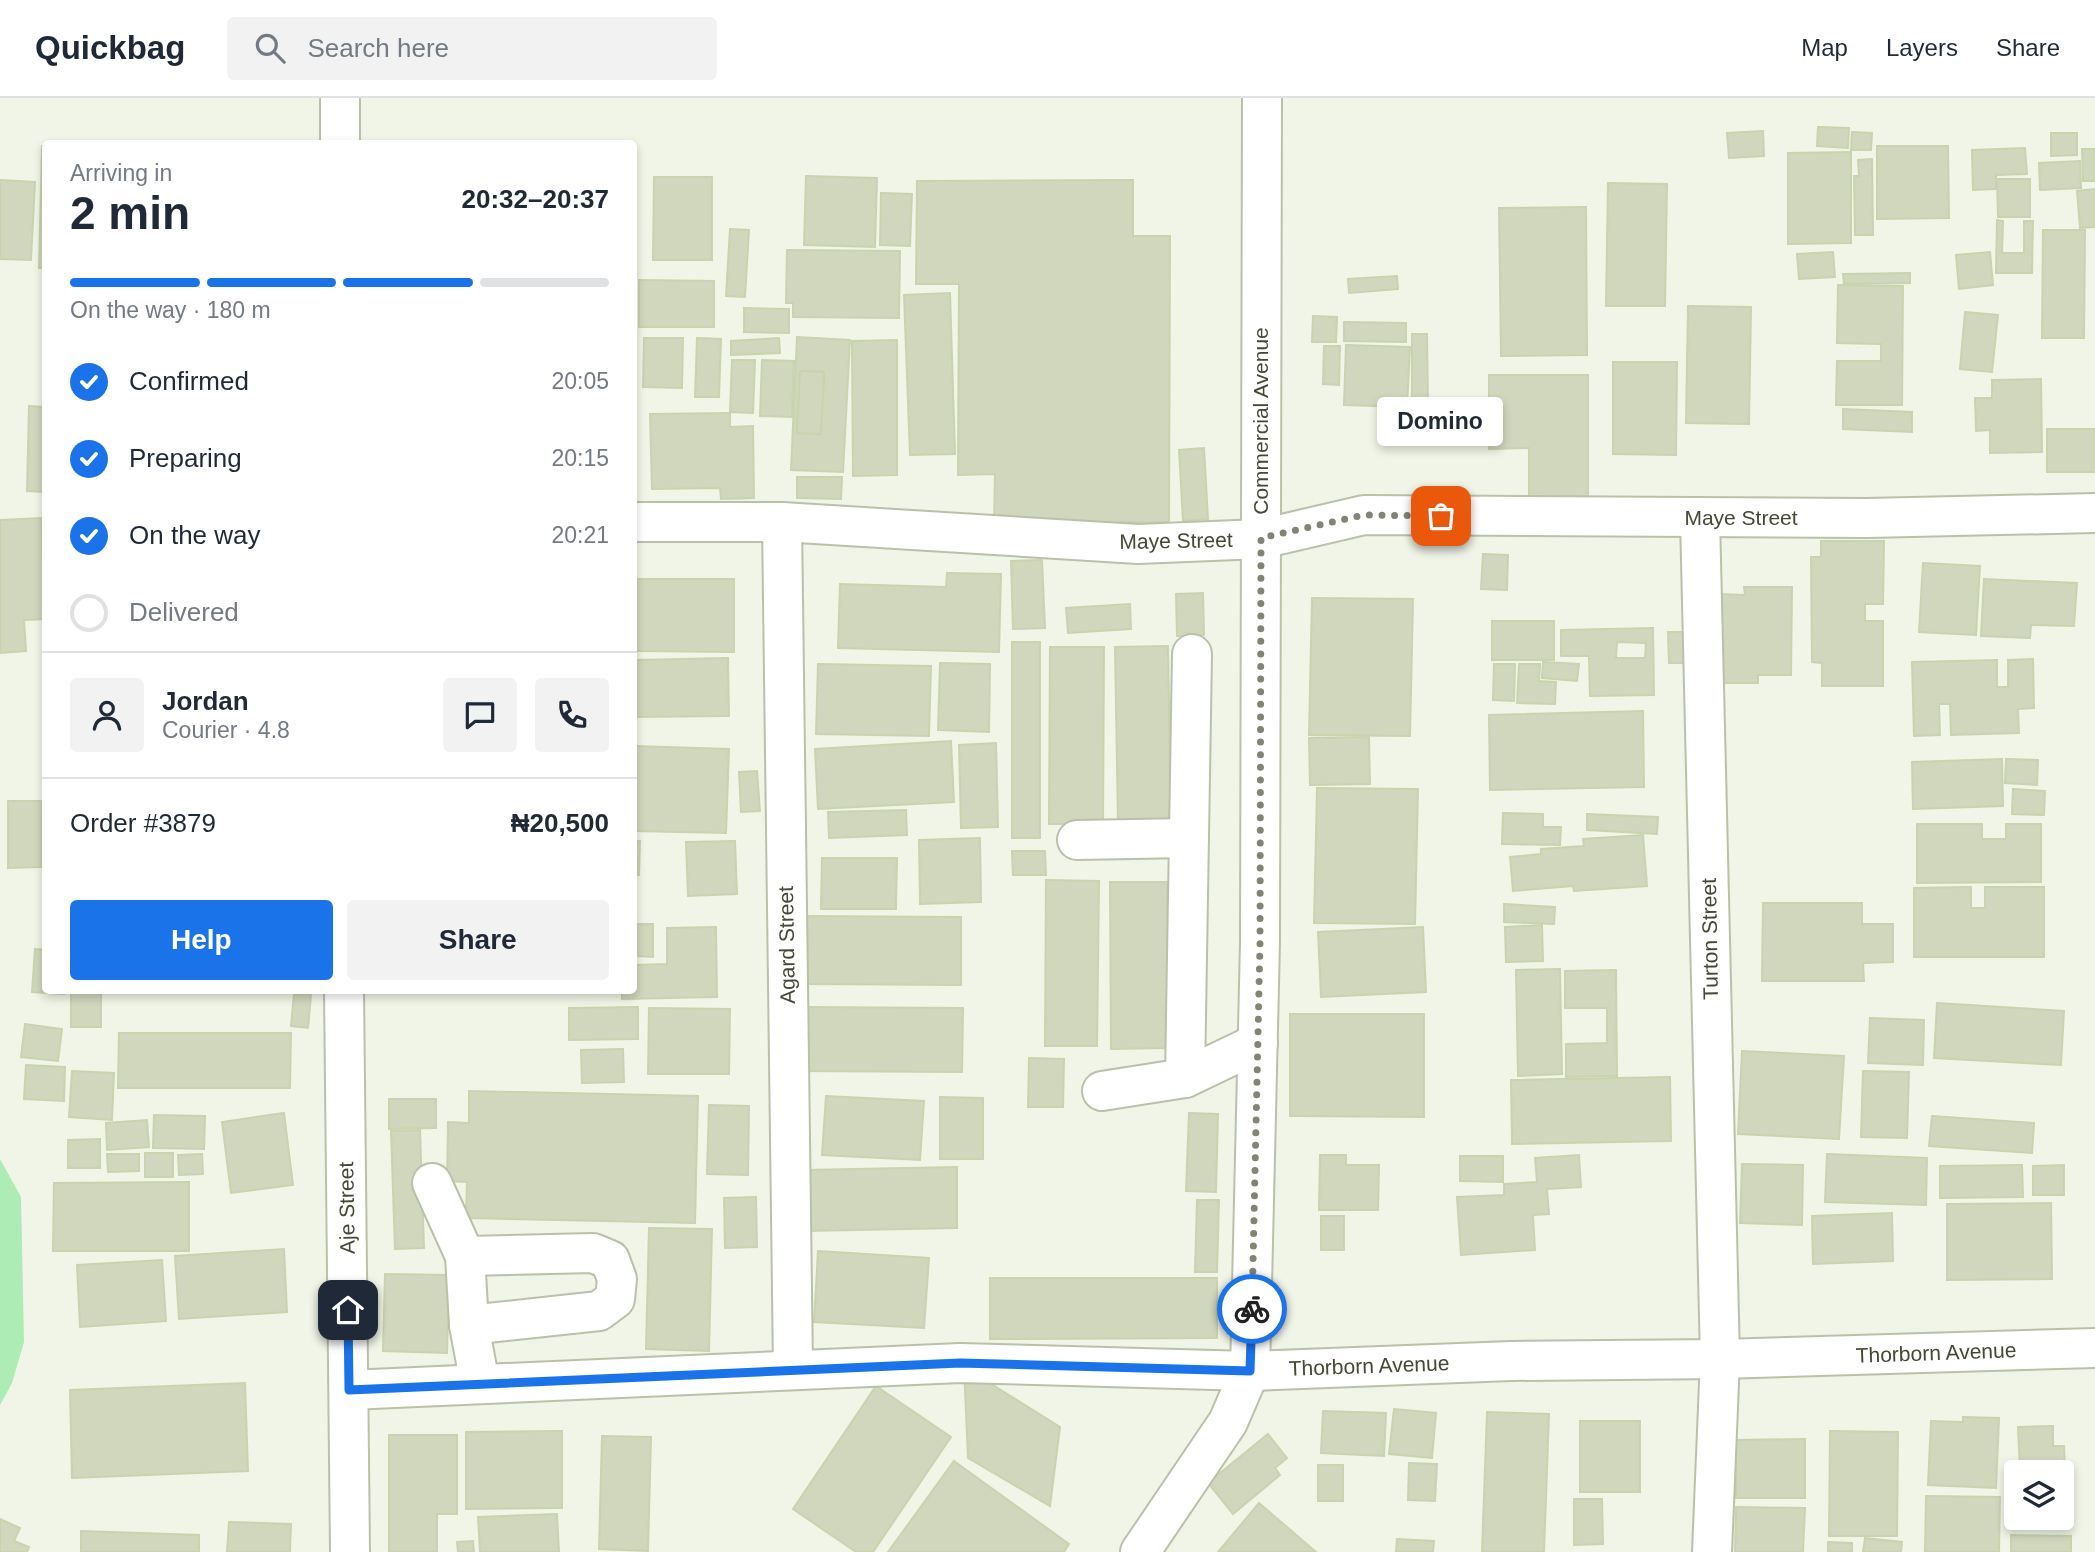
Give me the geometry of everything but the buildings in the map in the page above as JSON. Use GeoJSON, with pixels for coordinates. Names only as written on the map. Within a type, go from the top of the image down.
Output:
{"type":"FeatureCollection","features":[{"type":"Feature","properties":{"kind":"street"},"geometry":{"type":"LineString","coordinates":[[340,98],[340,140]]}},
{"type":"Feature","properties":{"kind":"street","name":"Commercial Avenue"},"geometry":{"type":"LineString","coordinates":[[1140,1552],[1228,1422],[1250,1371],[1258,1043],[1262,98]]}},
{"type":"Feature","properties":{"kind":"street","name":"Maye Street"},"geometry":{"type":"LineString","coordinates":[[637,522],[782,523],[1138,544],[1261,538],[1364,515],[1700,518],[2095,513]]}},
{"type":"Feature","properties":{"kind":"street","name":"Turton Street"},"geometry":{"type":"LineString","coordinates":[[1700,518],[1720,1359],[1712,1552]]}},
{"type":"Feature","properties":{"kind":"street","name":"Agard Street"},"geometry":{"type":"LineString","coordinates":[[782,523],[793,1368]]}},
{"type":"Feature","properties":{"kind":"street"},"geometry":{"type":"LineString","coordinates":[[1185,1078],[1192,654]]}},
{"type":"Feature","properties":{"kind":"street"},"geometry":{"type":"LineString","coordinates":[[1077,840],[1189,838]]}},
{"type":"Feature","properties":{"kind":"street","name":"Aje Street"},"geometry":{"type":"LineString","coordinates":[[344,994],[350,1552]]}},
{"type":"Feature","properties":{"kind":"street"},"geometry":{"type":"LineString","coordinates":[[1102,1091],[1185,1078],[1258,1043]]}},
{"type":"Feature","properties":{"kind":"street"},"geometry":{"type":"LineString","coordinates":[[432,1183],[465,1256],[468,1325],[480,1384]]}},
{"type":"Feature","properties":{"kind":"street"},"geometry":{"type":"LineString","coordinates":[[465,1256],[593,1253],[610,1259],[618,1279],[615,1299],[599,1311],[468,1325]]}},
{"type":"Feature","properties":{"kind":"street","name":"Thorborn Avenue"},"geometry":{"type":"LineString","coordinates":[[349,1390],[793,1368],[960,1363],[1250,1371],[1511,1360],[1720,1359],[2095,1348]]}},
{"type":"Feature","properties":{"kind":"green space"},"geometry":{"type":"Polygon","coordinates":[[[0,1159],[21,1197],[24,1342],[12,1383],[0,1405],[0,1159]]]}},
{"type":"Feature","properties":{"kind":"way so far"},"geometry":{"type":"LineString","coordinates":[[1252,1309],[1260,943],[1261,538],[1364,515],[1441,516]]}},
{"type":"Feature","properties":{"kind":"place","name":"Domino"},"geometry":{"type":"Point","coordinates":[1441,516]}},
{"type":"Feature","properties":{"kind":"route"},"geometry":{"type":"LineString","coordinates":[[348,1310],[349,1390],[793,1368],[960,1363],[1250,1371],[1252,1309]]}}]}
